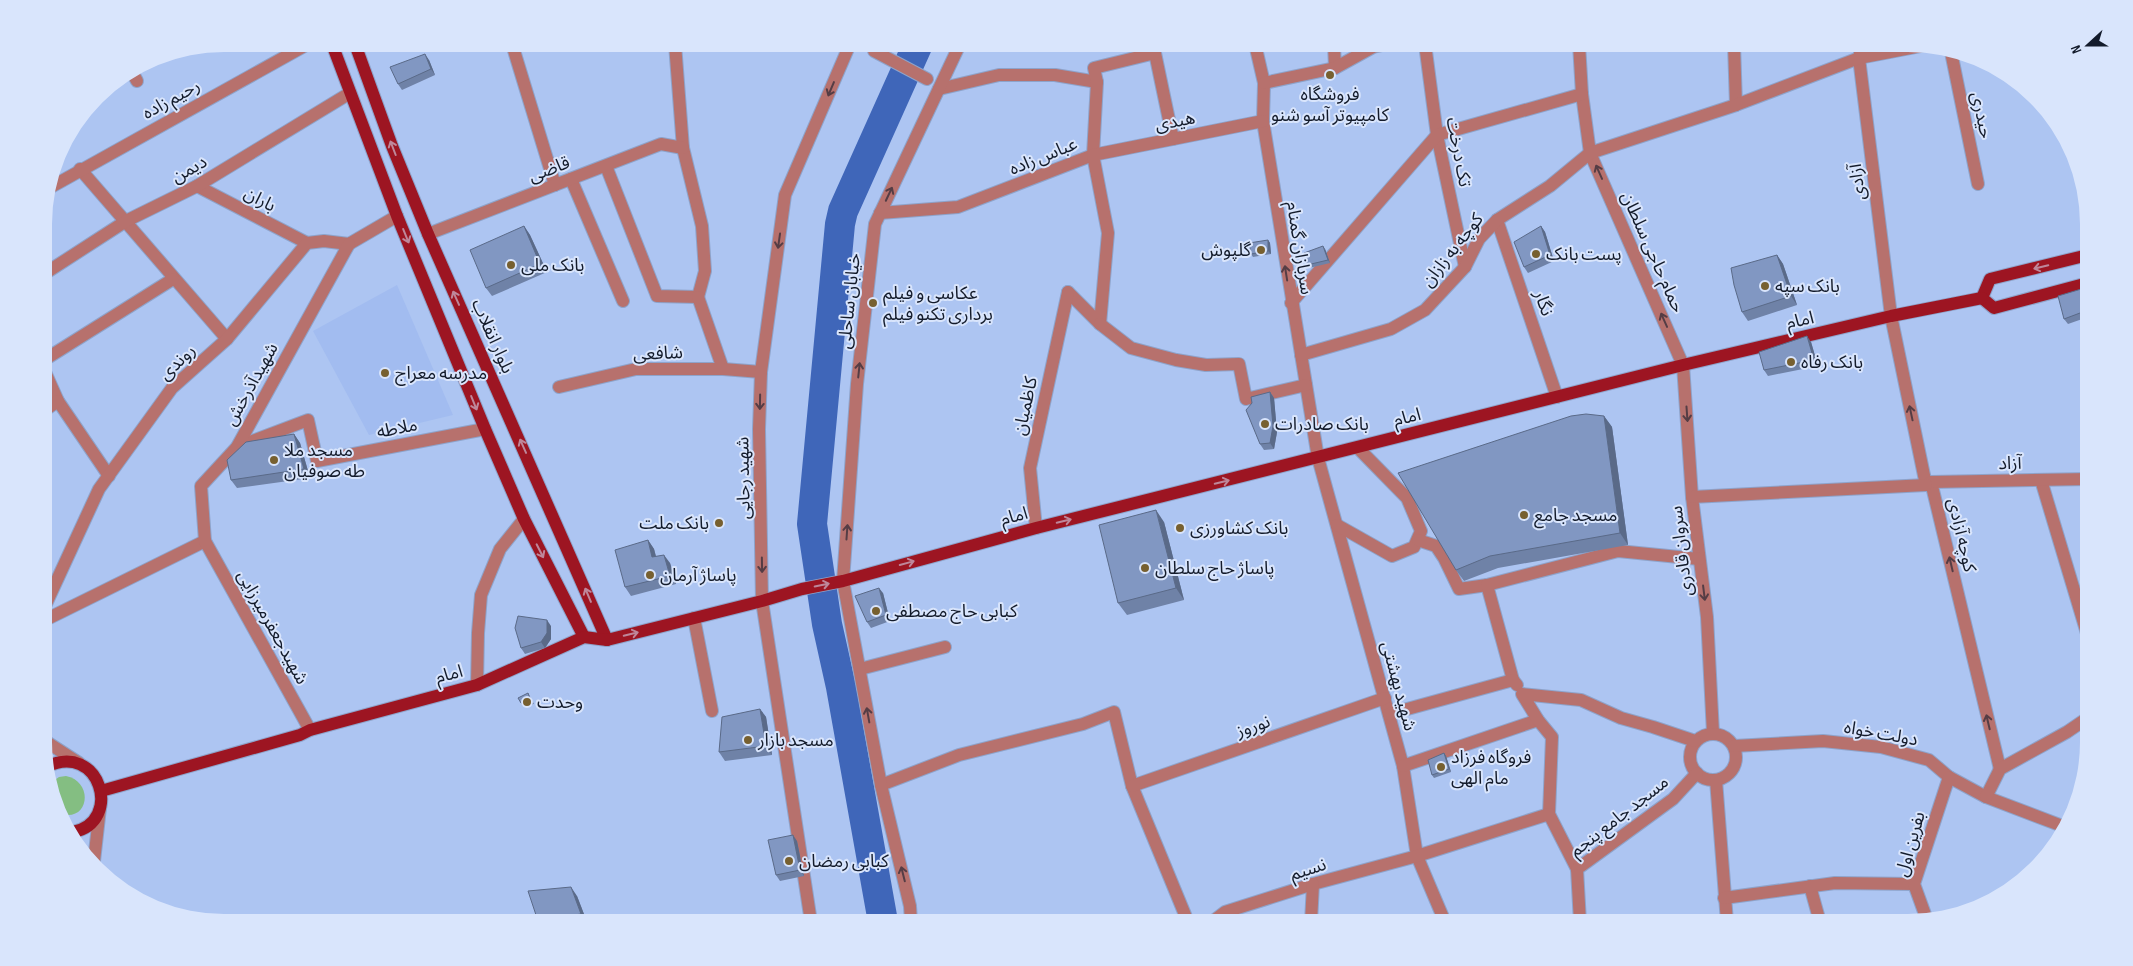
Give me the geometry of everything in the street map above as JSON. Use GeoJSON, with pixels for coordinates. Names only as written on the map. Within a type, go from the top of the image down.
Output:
{"type":"FeatureCollection","features":[{"type":"Feature","properties":{"kind":"main road"},"geometry":{"type":"LineString","coordinates":[[335,53],[397,216],[485,429],[524,519],[584,637],[607,640],[762,601]]}},
{"type":"Feature","properties":{"kind":"main road","name":"بلوار انقلاب"},"geometry":{"type":"LineString","coordinates":[[358,53],[392,146],[428,234],[607,640]]}},
{"type":"Feature","properties":{"kind":"main road"},"geometry":{"type":"LineString","coordinates":[[2080,257],[1990,279],[1982,298],[1994,308],[2080,285]]}},
{"type":"Feature","properties":{"kind":"main road","name":"امام"},"geometry":{"type":"LineString","coordinates":[[762,601],[802,589],[843,581],[1036,528],[1683,365],[1891,316],[1982,298]]}},
{"type":"Feature","properties":{"kind":"main road","name":"امام"},"geometry":{"type":"LineString","coordinates":[[101,791],[300,735],[310,730],[477,685],[584,637]]}},
{"type":"Feature","properties":{"kind":"main road"},"geometry":{"type":"LineString","coordinates":[[54,763],[68,760],[79,763],[94,774],[101,791],[100,808],[88,826],[78,830]]}},
{"type":"Feature","properties":{"kind":"street","name":"عباس زاده"},"geometry":{"type":"LineString","coordinates":[[880,213],[958,208],[1093,155],[1097,82],[1094,68],[1141,52]]}},
{"type":"Feature","properties":{"kind":"street"},"geometry":{"type":"LineString","coordinates":[[1156,52],[1172,139]]}},
{"type":"Feature","properties":{"kind":"street","name":"سربازان گمنام"},"geometry":{"type":"LineString","coordinates":[[1257,52],[1264,82],[1263,121],[1291,303],[1318,458]]}},
{"type":"Feature","properties":{"kind":"street"},"geometry":{"type":"LineString","coordinates":[[1334,52],[1335,68]]}},
{"type":"Feature","properties":{"kind":"street"},"geometry":{"type":"LineString","coordinates":[[1264,82],[1335,68],[1363,52]]}},
{"type":"Feature","properties":{"kind":"street","name":"تک درخت"},"geometry":{"type":"LineString","coordinates":[[1426,52],[1437,134],[1464,267]]}},
{"type":"Feature","properties":{"kind":"street","name":"حمام حاجی سلطان"},"geometry":{"type":"LineString","coordinates":[[1579,52],[1590,153],[1683,365]]}},
{"type":"Feature","properties":{"kind":"street"},"geometry":{"type":"LineString","coordinates":[[1734,52],[1736,105]]}},
{"type":"Feature","properties":{"kind":"street","name":"آزادی"},"geometry":{"type":"LineString","coordinates":[[1860,52],[1859,58],[1891,316]]}},
{"type":"Feature","properties":{"kind":"street"},"geometry":{"type":"LineString","coordinates":[[1590,153],[1736,105],[1859,58],[1890,52]]}},
{"type":"Feature","properties":{"kind":"street","name":"رحیم زاده"},"geometry":{"type":"LineString","coordinates":[[57,183],[292,53]]}},
{"type":"Feature","properties":{"kind":"street"},"geometry":{"type":"LineString","coordinates":[[515,53],[555,185]]}},
{"type":"Feature","properties":{"kind":"street"},"geometry":{"type":"LineString","coordinates":[[676,53],[683,148],[702,226],[705,271],[698,296],[723,369]]}},
{"type":"Feature","properties":{"kind":"street","name":"شهید رجایی"},"geometry":{"type":"LineString","coordinates":[[810,914],[762,601],[759,429],[761,372],[785,196],[846,53]]}},
{"type":"Feature","properties":{"kind":"street"},"geometry":{"type":"LineString","coordinates":[[879,53],[927,78]]}},
{"type":"Feature","properties":{"kind":"street","name":"خیابان ساحلی"},"geometry":{"type":"LineString","coordinates":[[910,914],[881,785],[843,581],[857,384],[875,224],[956,53]]}},
{"type":"Feature","properties":{"kind":"street","name":"حیدری"},"geometry":{"type":"LineString","coordinates":[[1952,58],[1978,184]]}},
{"type":"Feature","properties":{"kind":"street"},"geometry":{"type":"LineString","coordinates":[[939,89],[1000,75],[1055,75],[1097,82]]}},
{"type":"Feature","properties":{"kind":"street","name":"دیمن"},"geometry":{"type":"LineString","coordinates":[[53,268],[126,221],[197,186],[350,93]]}},
{"type":"Feature","properties":{"kind":"street"},"geometry":{"type":"LineString","coordinates":[[1291,303],[1437,134],[1582,94]]}},
{"type":"Feature","properties":{"kind":"street","name":"هیدی"},"geometry":{"type":"LineString","coordinates":[[1093,155],[1263,121]]}},
{"type":"Feature","properties":{"kind":"street","name":"قاضی"},"geometry":{"type":"LineString","coordinates":[[428,234],[661,144],[683,148]]}},
{"type":"Feature","properties":{"kind":"street","name":"کوچه به زازان"},"geometry":{"type":"LineString","coordinates":[[1301,355],[1391,329],[1425,310],[1464,267],[1479,239],[1498,220],[1550,186],[1590,153]]}},
{"type":"Feature","properties":{"kind":"street"},"geometry":{"type":"LineString","coordinates":[[1093,155],[1108,233],[1100,324],[1131,348],[1176,360],[1206,364],[1239,364],[1246,399],[1306,385]]}},
{"type":"Feature","properties":{"kind":"street"},"geometry":{"type":"LineString","coordinates":[[606,166],[657,296],[698,296]]}},
{"type":"Feature","properties":{"kind":"street"},"geometry":{"type":"LineString","coordinates":[[80,169],[227,339]]}},
{"type":"Feature","properties":{"kind":"street"},"geometry":{"type":"LineString","coordinates":[[571,179],[623,301]]}},
{"type":"Feature","properties":{"kind":"street","name":"باران"},"geometry":{"type":"LineString","coordinates":[[197,186],[307,243]]}},
{"type":"Feature","properties":{"kind":"street"},"geometry":{"type":"LineString","coordinates":[[307,243],[324,241],[348,244],[397,216]]}},
{"type":"Feature","properties":{"kind":"street","name":"نگار"},"geometry":{"type":"LineString","coordinates":[[1498,220],[1557,397]]}},
{"type":"Feature","properties":{"kind":"street","name":"روندی"},"geometry":{"type":"LineString","coordinates":[[52,590],[99,489],[172,388],[227,339],[307,243]]}},
{"type":"Feature","properties":{"kind":"street","name":"شهیدآذرخش"},"geometry":{"type":"LineString","coordinates":[[205,541],[201,486],[237,446],[348,244]]}},
{"type":"Feature","properties":{"kind":"street"},"geometry":{"type":"LineString","coordinates":[[53,354],[173,278]]}},
{"type":"Feature","properties":{"kind":"street","name":"کاظمیان"},"geometry":{"type":"LineString","coordinates":[[1036,528],[1030,468],[1068,292],[1100,324]]}},
{"type":"Feature","properties":{"kind":"street","name":"کوچه آزادی"},"geometry":{"type":"LineString","coordinates":[[1891,316],[1929,484],[2000,769]]}},
{"type":"Feature","properties":{"kind":"street","name":"سروان قادری"},"geometry":{"type":"LineString","coordinates":[[1683,365],[1692,497],[1707,617],[1712,733]]}},
{"type":"Feature","properties":{"kind":"street","name":"شافعی"},"geometry":{"type":"LineString","coordinates":[[559,387],[636,369],[723,369],[761,372]]}},
{"type":"Feature","properties":{"kind":"street"},"geometry":{"type":"LineString","coordinates":[[53,390],[58,401],[109,476]]}},
{"type":"Feature","properties":{"kind":"street"},"geometry":{"type":"LineString","coordinates":[[53,405],[58,401]]}},
{"type":"Feature","properties":{"kind":"street","name":"ملاطه"},"geometry":{"type":"LineString","coordinates":[[237,446],[308,420],[317,462],[485,429]]}},
{"type":"Feature","properties":{"kind":"street"},"geometry":{"type":"LineString","coordinates":[[1337,525],[1392,556],[1414,547],[1421,531],[1407,498],[1358,448]]}},
{"type":"Feature","properties":{"kind":"street","name":"شهید بهشتی"},"geometry":{"type":"LineString","coordinates":[[1318,458],[1402,766],[1417,856],[1441,913]]}},
{"type":"Feature","properties":{"kind":"street"},"geometry":{"type":"LineString","coordinates":[[2042,480],[2080,609]]}},
{"type":"Feature","properties":{"kind":"street","name":"آزاد"},"geometry":{"type":"LineString","coordinates":[[1692,497],[1929,484],[2080,480]]}},
{"type":"Feature","properties":{"kind":"street"},"geometry":{"type":"LineString","coordinates":[[477,685],[481,595],[500,549],[524,519]]}},
{"type":"Feature","properties":{"kind":"street"},"geometry":{"type":"LineString","coordinates":[[1418,540],[1436,546],[1459,589],[1487,585],[1618,551],[1699,559]]}},
{"type":"Feature","properties":{"kind":"street"},"geometry":{"type":"LineString","coordinates":[[52,616],[205,541]]}},
{"type":"Feature","properties":{"kind":"street","name":"شهیدجعفرمیرزایی"},"geometry":{"type":"LineString","coordinates":[[205,541],[310,730]]}},
{"type":"Feature","properties":{"kind":"street"},"geometry":{"type":"LineString","coordinates":[[1487,585],[1513,680],[1538,720],[1552,737],[1549,814],[1577,869]]}},
{"type":"Feature","properties":{"kind":"street"},"geometry":{"type":"LineString","coordinates":[[694,618],[712,711]]}},
{"type":"Feature","properties":{"kind":"street"},"geometry":{"type":"LineString","coordinates":[[860,669],[945,647]]}},
{"type":"Feature","properties":{"kind":"street"},"geometry":{"type":"LineString","coordinates":[[1389,714],[1513,680]]}},
{"type":"Feature","properties":{"kind":"street"},"geometry":{"type":"LineString","coordinates":[[1522,694],[1581,700],[1621,718],[1653,726],[1695,741]]}},
{"type":"Feature","properties":{"kind":"street","name":"نوروز"},"geometry":{"type":"LineString","coordinates":[[1132,786],[1385,698]]}},
{"type":"Feature","properties":{"kind":"street"},"geometry":{"type":"LineString","coordinates":[[881,785],[959,755],[1083,724],[1114,712],[1132,786],[1184,913]]}},
{"type":"Feature","properties":{"kind":"street"},"geometry":{"type":"LineString","coordinates":[[1402,766],[1538,720]]}},
{"type":"Feature","properties":{"kind":"street"},"geometry":{"type":"LineString","coordinates":[[1986,797],[2000,769],[2080,723]]}},
{"type":"Feature","properties":{"kind":"street"},"geometry":{"type":"LineString","coordinates":[[1712,733],[1725,736],[1734,746],[1736,760],[1734,768],[1729,774],[1716,780],[1709,780],[1697,773],[1690,761],[1695,741],[1706,734],[1712,733]]}},
{"type":"Feature","properties":{"kind":"street","name":"دولت خواه"},"geometry":{"type":"LineString","coordinates":[[1734,746],[1823,741],[1881,747],[1930,760],[1949,777],[1986,797],[2058,825]]}},
{"type":"Feature","properties":{"kind":"street"},"geometry":{"type":"LineString","coordinates":[[52,746],[79,763]]}},
{"type":"Feature","properties":{"kind":"street","name":"مسجد جامع پنجم"},"geometry":{"type":"LineString","coordinates":[[1580,913],[1577,869],[1673,799],[1697,773]]}},
{"type":"Feature","properties":{"kind":"street","name":"بفرین اول"},"geometry":{"type":"LineString","coordinates":[[1924,912],[1914,884],[1949,777]]}},
{"type":"Feature","properties":{"kind":"street"},"geometry":{"type":"LineString","coordinates":[[1716,780],[1726,913]]}},
{"type":"Feature","properties":{"kind":"street"},"geometry":{"type":"LineString","coordinates":[[95,854],[100,808]]}},
{"type":"Feature","properties":{"kind":"street","name":"نسیم"},"geometry":{"type":"LineString","coordinates":[[1223,913],[1313,884],[1417,856],[1549,814]]}},
{"type":"Feature","properties":{"kind":"street"},"geometry":{"type":"LineString","coordinates":[[1724,898],[1835,883],[1914,884]]}},
{"type":"Feature","properties":{"kind":"street"},"geometry":{"type":"LineString","coordinates":[[1311,913],[1313,884]]}},
{"type":"Feature","properties":{"kind":"street"},"geometry":{"type":"LineString","coordinates":[[1810,886],[1818,913]]}},
{"type":"Feature","properties":{"kind":"shaded area","name":"مدرسه معراج"},"geometry":{"type":"Polygon","coordinates":[[[397,285],[453,415],[369,435],[313,331],[397,285]]]}},
{"type":"Feature","properties":{"kind":"green space"},"geometry":{"type":"Polygon","coordinates":[[[66,776],[74,779],[84,791],[83,805],[74,814],[70,815],[66,807],[58,786],[57,779],[66,776]]]}},
{"type":"Feature","properties":{"kind":"building"},"geometry":{"type":"Polygon","coordinates":[[[425,54],[431,69],[398,84],[390,67],[425,54]]]}},
{"type":"Feature","properties":{"kind":"building","name":"بانک ملی"},"geometry":{"type":"Polygon","coordinates":[[[524,226],[540,264],[486,288],[470,250],[524,226]]]}},
{"type":"Feature","properties":{"kind":"building","name":"پست بانک"},"geometry":{"type":"Polygon","coordinates":[[[1541,226],[1550,255],[1524,267],[1514,242],[1541,226]]]}},
{"type":"Feature","properties":{"kind":"building","name":"گلپوش"},"geometry":{"type":"Polygon","coordinates":[[[1268,240],[1268,251],[1251,254],[1249,243],[1268,240]]]}},
{"type":"Feature","properties":{"kind":"building"},"geometry":{"type":"Polygon","coordinates":[[[1323,246],[1328,260],[1307,265],[1304,253],[1323,246]]]}},
{"type":"Feature","properties":{"kind":"building","name":"بانک سپه"},"geometry":{"type":"Polygon","coordinates":[[[1777,255],[1791,296],[1742,312],[1731,268],[1777,255]]]}},
{"type":"Feature","properties":{"kind":"building"},"geometry":{"type":"Polygon","coordinates":[[[2080,289],[2080,313],[2064,319],[2058,296],[2080,289]]]}},
{"type":"Feature","properties":{"kind":"building","name":"بانک رفاه"},"geometry":{"type":"Polygon","coordinates":[[[1807,336],[1814,360],[1764,370],[1759,352],[1807,336]]]}},
{"type":"Feature","properties":{"kind":"building","name":"بانک صادرات"},"geometry":{"type":"Polygon","coordinates":[[[1270,392],[1273,426],[1270,443],[1260,444],[1246,410],[1252,403],[1251,397],[1270,392]]]}},
{"type":"Feature","properties":{"kind":"building","name":"مسجد جامع"},"geometry":{"type":"Polygon","coordinates":[[[1586,414],[1604,416],[1620,533],[1490,556],[1456,570],[1398,473],[1571,416],[1586,414]]]}},
{"type":"Feature","properties":{"kind":"building","name":"مسجد ملا طه صوفیان"},"geometry":{"type":"Polygon","coordinates":[[[294,434],[304,469],[231,480],[227,460],[246,442],[294,434]]]}},
{"type":"Feature","properties":{"kind":"building","name":"پاساژ حاج سلطان"},"geometry":{"type":"Polygon","coordinates":[[[1156,510],[1176,588],[1118,603],[1099,525],[1156,510]]]}},
{"type":"Feature","properties":{"kind":"building","name":"پاساژ آرمان"},"geometry":{"type":"Polygon","coordinates":[[[648,540],[652,557],[664,555],[670,576],[625,587],[615,550],[648,540]]]}},
{"type":"Feature","properties":{"kind":"building","name":"کبابی حاج مصطفی"},"geometry":{"type":"Polygon","coordinates":[[[879,588],[886,615],[867,622],[855,596],[879,588]]]}},
{"type":"Feature","properties":{"kind":"building"},"geometry":{"type":"Polygon","coordinates":[[[518,616],[547,620],[547,633],[541,642],[521,648],[515,628],[518,616]]]}},
{"type":"Feature","properties":{"kind":"building"},"geometry":{"type":"Polygon","coordinates":[[[528,693],[531,701],[521,703],[518,698],[528,693]]]}},
{"type":"Feature","properties":{"kind":"building","name":"مسجد بازار"},"geometry":{"type":"Polygon","coordinates":[[[760,709],[766,746],[719,752],[722,717],[760,709]]]}},
{"type":"Feature","properties":{"kind":"building","name":"فروگاه فرزاد مام الهی"},"geometry":{"type":"Polygon","coordinates":[[[1444,753],[1449,769],[1432,775],[1428,760],[1444,753]]]}},
{"type":"Feature","properties":{"kind":"building","name":"کبابی رمضان"},"geometry":{"type":"Polygon","coordinates":[[[793,835],[800,870],[776,875],[768,840],[793,835]]]}},
{"type":"Feature","properties":{"kind":"building"},"geometry":{"type":"Polygon","coordinates":[[[571,887],[581,914],[536,914],[528,891],[571,887]]]}},
{"type":"Feature","properties":{"kind":"waterway"},"geometry":{"type":"LineString","coordinates":[[882,914],[841,687],[827,624],[812,524],[840,224],[843,211],[914,53]]}},
{"type":"Feature","properties":{"kind":"place","name":"فروشگاه کامپیوتر آسو شنو"},"geometry":{"type":"Point","coordinates":[1330,75]}},
{"type":"Feature","properties":{"kind":"place","name":"گلپوش"},"geometry":{"type":"Point","coordinates":[1261,250]}},
{"type":"Feature","properties":{"kind":"place","name":"پست بانک"},"geometry":{"type":"Point","coordinates":[1536,254]}},
{"type":"Feature","properties":{"kind":"place","name":"بانک ملی"},"geometry":{"type":"Point","coordinates":[511,265]}},
{"type":"Feature","properties":{"kind":"place","name":"بانک سپه"},"geometry":{"type":"Point","coordinates":[1765,286]}},
{"type":"Feature","properties":{"kind":"place","name":"عکاسی و فیلم برداری تکنو فیلم"},"geometry":{"type":"Point","coordinates":[873,303]}},
{"type":"Feature","properties":{"kind":"place","name":"بانک رفاه"},"geometry":{"type":"Point","coordinates":[1791,362]}},
{"type":"Feature","properties":{"kind":"place","name":"مدرسه معراج"},"geometry":{"type":"Point","coordinates":[385,373]}},
{"type":"Feature","properties":{"kind":"place","name":"بانک صادرات"},"geometry":{"type":"Point","coordinates":[1265,424]}},
{"type":"Feature","properties":{"kind":"place","name":"مسجد ملا طه صوفیان"},"geometry":{"type":"Point","coordinates":[274,460]}},
{"type":"Feature","properties":{"kind":"place","name":"مسجد جامع"},"geometry":{"type":"Point","coordinates":[1524,515]}},
{"type":"Feature","properties":{"kind":"place","name":"بانک ملت"},"geometry":{"type":"Point","coordinates":[719,523]}},
{"type":"Feature","properties":{"kind":"place","name":"بانک کشاورزی"},"geometry":{"type":"Point","coordinates":[1180,528]}},
{"type":"Feature","properties":{"kind":"place","name":"پاساژ حاج سلطان"},"geometry":{"type":"Point","coordinates":[1145,568]}},
{"type":"Feature","properties":{"kind":"place","name":"پاساژ آرمان"},"geometry":{"type":"Point","coordinates":[650,575]}},
{"type":"Feature","properties":{"kind":"place","name":"کبابی حاج مصطفی"},"geometry":{"type":"Point","coordinates":[876,611]}},
{"type":"Feature","properties":{"kind":"place","name":"وحدت"},"geometry":{"type":"Point","coordinates":[527,702]}},
{"type":"Feature","properties":{"kind":"place","name":"مسجد بازار"},"geometry":{"type":"Point","coordinates":[748,740]}},
{"type":"Feature","properties":{"kind":"place","name":"فروگاه فرزاد مام الهی"},"geometry":{"type":"Point","coordinates":[1441,767]}},
{"type":"Feature","properties":{"kind":"place","name":"کبابی رمضان"},"geometry":{"type":"Point","coordinates":[789,861]}}]}
